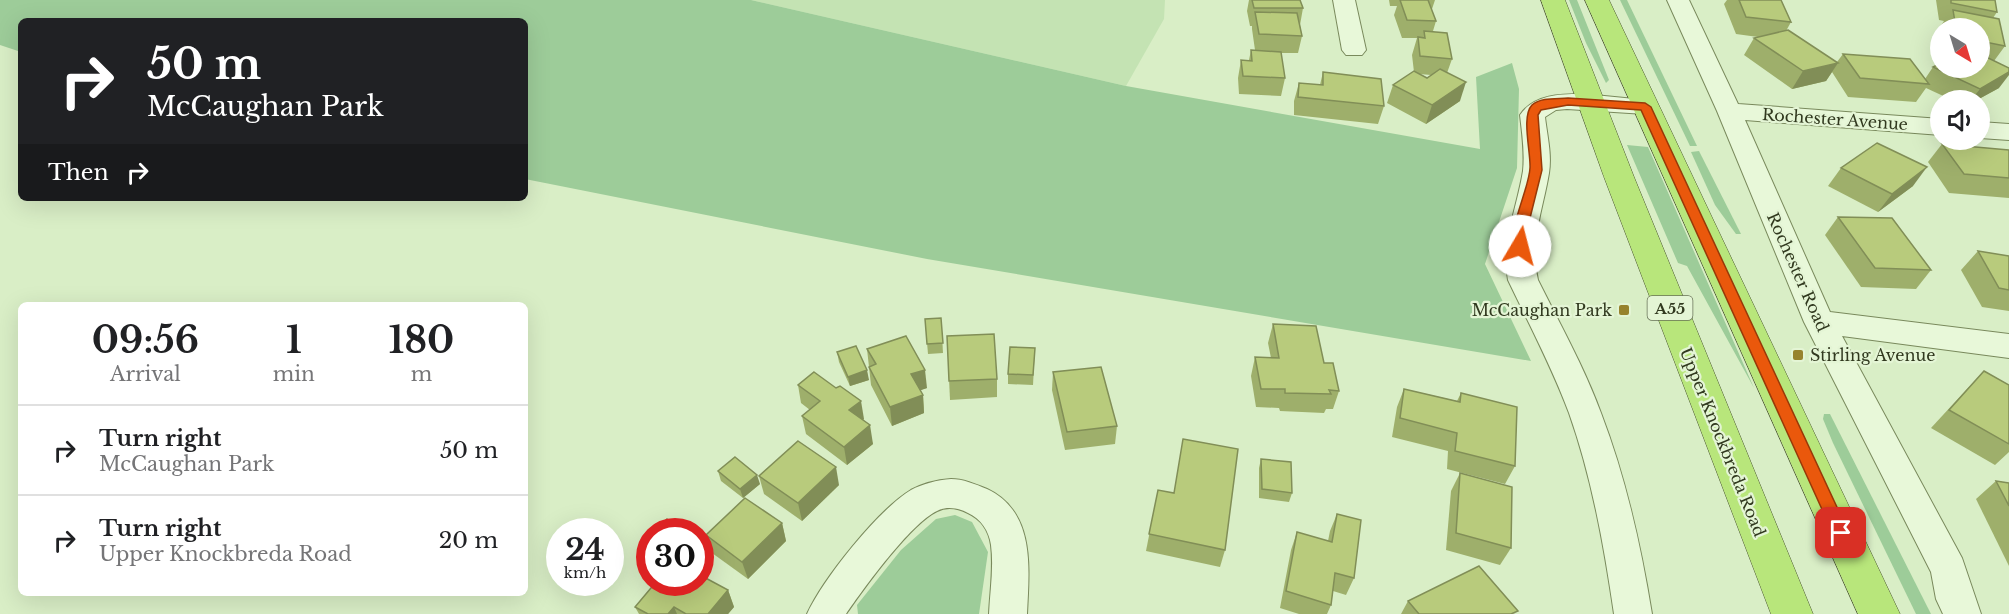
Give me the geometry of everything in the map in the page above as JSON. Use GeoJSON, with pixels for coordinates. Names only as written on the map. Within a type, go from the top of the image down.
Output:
{"type":"FeatureCollection","features":[{"type":"Feature","properties":{"kind":"highway","name":"Upper Knockbreda Road"},"geometry":{"type":"LineString","coordinates":[[1553,0],[1591,103],[1792,614]]}},
{"type":"Feature","properties":{"kind":"highway"},"geometry":{"type":"LineString","coordinates":[[1597,0],[1879,614]]}},
{"type":"Feature","properties":{"kind":"street"},"geometry":{"type":"LineString","coordinates":[[1344,0],[1354,51]]}},
{"type":"Feature","properties":{"kind":"street","name":"Rochester Road"},"geometry":{"type":"LineString","coordinates":[[1678,0],[1729,111],[1819,322],[1949,570],[1955,599],[1962,614]]}},
{"type":"Feature","properties":{"kind":"street"},"geometry":{"type":"LineString","coordinates":[[1633,614],[1614,507],[1600,458],[1584,411],[1523,280],[1518,263],[1523,222],[1536,170],[1532,115],[1536,108],[1545,103],[1591,103],[1645,107]]}},
{"type":"Feature","properties":{"kind":"street","name":"Rochester Avenue"},"geometry":{"type":"LineString","coordinates":[[1729,111],[1930,126]]}},
{"type":"Feature","properties":{"kind":"street"},"geometry":{"type":"LineString","coordinates":[[1990,131],[2009,132]]}},
{"type":"Feature","properties":{"kind":"street"},"geometry":{"type":"LineString","coordinates":[[1819,322],[2009,346]]}},
{"type":"Feature","properties":{"kind":"street"},"geometry":{"type":"LineString","coordinates":[[826,614],[834,600],[906,515],[924,501],[942,494],[963,494],[982,501],[996,512],[1005,526],[1009,548],[1008,614]]}},
{"type":"Feature","properties":{"kind":"green space"},"geometry":{"type":"Polygon","coordinates":[[[0,0],[751,0],[1126,86],[1480,149],[1476,77],[1512,63],[1519,89],[1517,168],[1485,264],[1531,361],[927,259],[528,180],[528,18],[18,18],[18,51],[0,45],[0,0]]]}},
{"type":"Feature","properties":{"kind":"green space"},"geometry":{"type":"Polygon","coordinates":[[[751,0],[1165,0],[1164,19],[1126,86],[751,0]]]}},
{"type":"Feature","properties":{"kind":"green space"},"geometry":{"type":"Polygon","coordinates":[[[1569,0],[1577,0],[1609,80],[1606,83],[1586,43],[1569,0]]]}},
{"type":"Feature","properties":{"kind":"green space"},"geometry":{"type":"Polygon","coordinates":[[[1620,0],[1627,0],[1697,146],[1690,146],[1620,0]]]}},
{"type":"Feature","properties":{"kind":"green space"},"geometry":{"type":"Polygon","coordinates":[[[1627,145],[1648,147],[1754,388],[1687,266],[1678,263],[1627,145]]]}},
{"type":"Feature","properties":{"kind":"green space"},"geometry":{"type":"Polygon","coordinates":[[[1699,151],[1741,234],[1736,234],[1715,205],[1691,152],[1699,151]]]}},
{"type":"Feature","properties":{"kind":"green space"},"geometry":{"type":"Polygon","coordinates":[[[1824,414],[1830,414],[1931,614],[1916,614],[1833,443],[1823,419],[1824,414]]]}},
{"type":"Feature","properties":{"kind":"green space"},"geometry":{"type":"Polygon","coordinates":[[[955,515],[972,522],[988,552],[979,614],[858,614],[857,605],[901,550],[936,519],[955,515]]]}},
{"type":"Feature","properties":{"kind":"building"},"geometry":{"type":"Polygon","coordinates":[[[1252,0],[1300,0],[1303,8],[1254,8],[1252,0]]]}},
{"type":"Feature","properties":{"kind":"building"},"geometry":{"type":"Polygon","coordinates":[[[1400,0],[1428,0],[1436,21],[1407,20],[1400,0]]]}},
{"type":"Feature","properties":{"kind":"building"},"geometry":{"type":"Polygon","coordinates":[[[1739,0],[1781,0],[1791,22],[1746,17],[1739,0]]]}},
{"type":"Feature","properties":{"kind":"building"},"geometry":{"type":"Polygon","coordinates":[[[1951,0],[1995,0],[1997,12],[1951,3],[1951,0]]]}},
{"type":"Feature","properties":{"kind":"building"},"geometry":{"type":"Polygon","coordinates":[[[1953,10],[1999,19],[2005,46],[1990,43],[1990,18],[1954,18],[1953,10]]]}},
{"type":"Feature","properties":{"kind":"building"},"geometry":{"type":"Polygon","coordinates":[[[1255,12],[1297,13],[1302,36],[1259,34],[1255,12]]]}},
{"type":"Feature","properties":{"kind":"building"},"geometry":{"type":"Polygon","coordinates":[[[1788,30],[1838,63],[1803,71],[1754,38],[1788,30]]]}},
{"type":"Feature","properties":{"kind":"building"},"geometry":{"type":"Polygon","coordinates":[[[1424,31],[1447,33],[1452,59],[1420,56],[1418,37],[1425,38],[1424,31]]]}},
{"type":"Feature","properties":{"kind":"building"},"geometry":{"type":"Polygon","coordinates":[[[1251,50],[1281,52],[1285,78],[1243,76],[1241,60],[1252,61],[1251,50]]]}},
{"type":"Feature","properties":{"kind":"building"},"geometry":{"type":"Polygon","coordinates":[[[1843,54],[1910,59],[1929,84],[1860,78],[1843,54]]]}},
{"type":"Feature","properties":{"kind":"building"},"geometry":{"type":"Polygon","coordinates":[[[1990,59],[2009,68],[2009,72],[1980,89],[1956,78],[1990,78],[1990,59]]]}},
{"type":"Feature","properties":{"kind":"building"},"geometry":{"type":"Polygon","coordinates":[[[1440,69],[1466,82],[1432,105],[1393,85],[1414,71],[1427,78],[1440,69]]]}},
{"type":"Feature","properties":{"kind":"building"},"geometry":{"type":"Polygon","coordinates":[[[1323,72],[1381,79],[1384,106],[1298,97],[1299,83],[1323,85],[1323,72]]]}},
{"type":"Feature","properties":{"kind":"building"},"geometry":{"type":"Polygon","coordinates":[[[1877,143],[1927,167],[1892,194],[1841,168],[1877,143]]]}},
{"type":"Feature","properties":{"kind":"building"},"geometry":{"type":"Polygon","coordinates":[[[1946,150],[2009,150],[2009,178],[1964,174],[1946,150]]]}},
{"type":"Feature","properties":{"kind":"building"},"geometry":{"type":"Polygon","coordinates":[[[1838,217],[1892,218],[1931,270],[1875,268],[1838,217]]]}},
{"type":"Feature","properties":{"kind":"building"},"geometry":{"type":"Polygon","coordinates":[[[1978,251],[2009,256],[2009,290],[1999,288],[1978,251]]]}},
{"type":"Feature","properties":{"kind":"building"},"geometry":{"type":"Polygon","coordinates":[[[941,318],[943,343],[927,344],[925,319],[941,318]]]}},
{"type":"Feature","properties":{"kind":"building"},"geometry":{"type":"Polygon","coordinates":[[[1273,324],[1316,326],[1324,363],[1333,363],[1339,391],[1329,390],[1331,394],[1285,393],[1285,389],[1261,389],[1255,357],[1279,358],[1273,324]]]}},
{"type":"Feature","properties":{"kind":"building"},"geometry":{"type":"Polygon","coordinates":[[[994,334],[997,379],[949,381],[947,336],[994,334]]]}},
{"type":"Feature","properties":{"kind":"building"},"geometry":{"type":"Polygon","coordinates":[[[906,336],[925,370],[911,374],[923,395],[890,407],[869,367],[876,364],[867,349],[906,336]]]}},
{"type":"Feature","properties":{"kind":"building"},"geometry":{"type":"Polygon","coordinates":[[[856,346],[867,370],[848,377],[837,352],[856,346]]]}},
{"type":"Feature","properties":{"kind":"building"},"geometry":{"type":"Polygon","coordinates":[[[1010,347],[1035,348],[1033,375],[1008,374],[1010,347]]]}},
{"type":"Feature","properties":{"kind":"building"},"geometry":{"type":"Polygon","coordinates":[[[1101,367],[1117,426],[1067,432],[1053,372],[1101,367]]]}},
{"type":"Feature","properties":{"kind":"building"},"geometry":{"type":"Polygon","coordinates":[[[1984,371],[2009,385],[2009,444],[1949,410],[1984,371]]]}},
{"type":"Feature","properties":{"kind":"building"},"geometry":{"type":"Polygon","coordinates":[[[814,372],[836,388],[840,386],[861,401],[849,410],[870,425],[844,447],[802,416],[820,401],[798,385],[814,372]]]}},
{"type":"Feature","properties":{"kind":"building"},"geometry":{"type":"Polygon","coordinates":[[[1404,389],[1460,402],[1461,393],[1517,407],[1515,466],[1455,451],[1457,433],[1400,418],[1404,389]]]}},
{"type":"Feature","properties":{"kind":"building"},"geometry":{"type":"Polygon","coordinates":[[[1183,439],[1238,449],[1225,550],[1149,534],[1158,490],[1174,493],[1183,439]]]}},
{"type":"Feature","properties":{"kind":"building"},"geometry":{"type":"Polygon","coordinates":[[[798,441],[836,467],[798,503],[759,476],[798,441]]]}},
{"type":"Feature","properties":{"kind":"building"},"geometry":{"type":"Polygon","coordinates":[[[735,457],[757,475],[740,489],[718,471],[735,457]]]}},
{"type":"Feature","properties":{"kind":"building"},"geometry":{"type":"Polygon","coordinates":[[[1261,459],[1291,462],[1292,493],[1262,489],[1261,459]]]}},
{"type":"Feature","properties":{"kind":"building"},"geometry":{"type":"Polygon","coordinates":[[[1460,473],[1512,487],[1511,548],[1456,533],[1460,473]]]}},
{"type":"Feature","properties":{"kind":"building"},"geometry":{"type":"Polygon","coordinates":[[[1996,481],[2009,483],[2009,506],[1996,481]]]}},
{"type":"Feature","properties":{"kind":"building"},"geometry":{"type":"Polygon","coordinates":[[[745,498],[782,523],[742,562],[714,541],[714,527],[745,498]]]}},
{"type":"Feature","properties":{"kind":"building"},"geometry":{"type":"Polygon","coordinates":[[[1337,514],[1361,520],[1354,578],[1335,573],[1331,605],[1286,591],[1297,532],[1332,542],[1337,514]]]}},
{"type":"Feature","properties":{"kind":"building"},"geometry":{"type":"Polygon","coordinates":[[[1479,566],[1518,611],[1511,614],[1419,614],[1408,601],[1479,566]]]}},
{"type":"Feature","properties":{"kind":"building"},"geometry":{"type":"Polygon","coordinates":[[[714,582],[728,590],[708,614],[686,614],[674,607],[668,614],[648,614],[635,607],[644,596],[714,596],[714,582]]]}},
{"type":"Feature","properties":{"kind":"place","name":"McCaughan Park"},"geometry":{"type":"Point","coordinates":[1624,310]}},
{"type":"Feature","properties":{"kind":"place","name":"Stirling Avenue"},"geometry":{"type":"Point","coordinates":[1798,355]}},
{"type":"Feature","properties":{"kind":"route"},"geometry":{"type":"LineString","coordinates":[[1520,246],[1523,222],[1536,170],[1537,158],[1532,115],[1536,108],[1545,103],[1568,101],[1645,107],[1841,533]]}}]}
